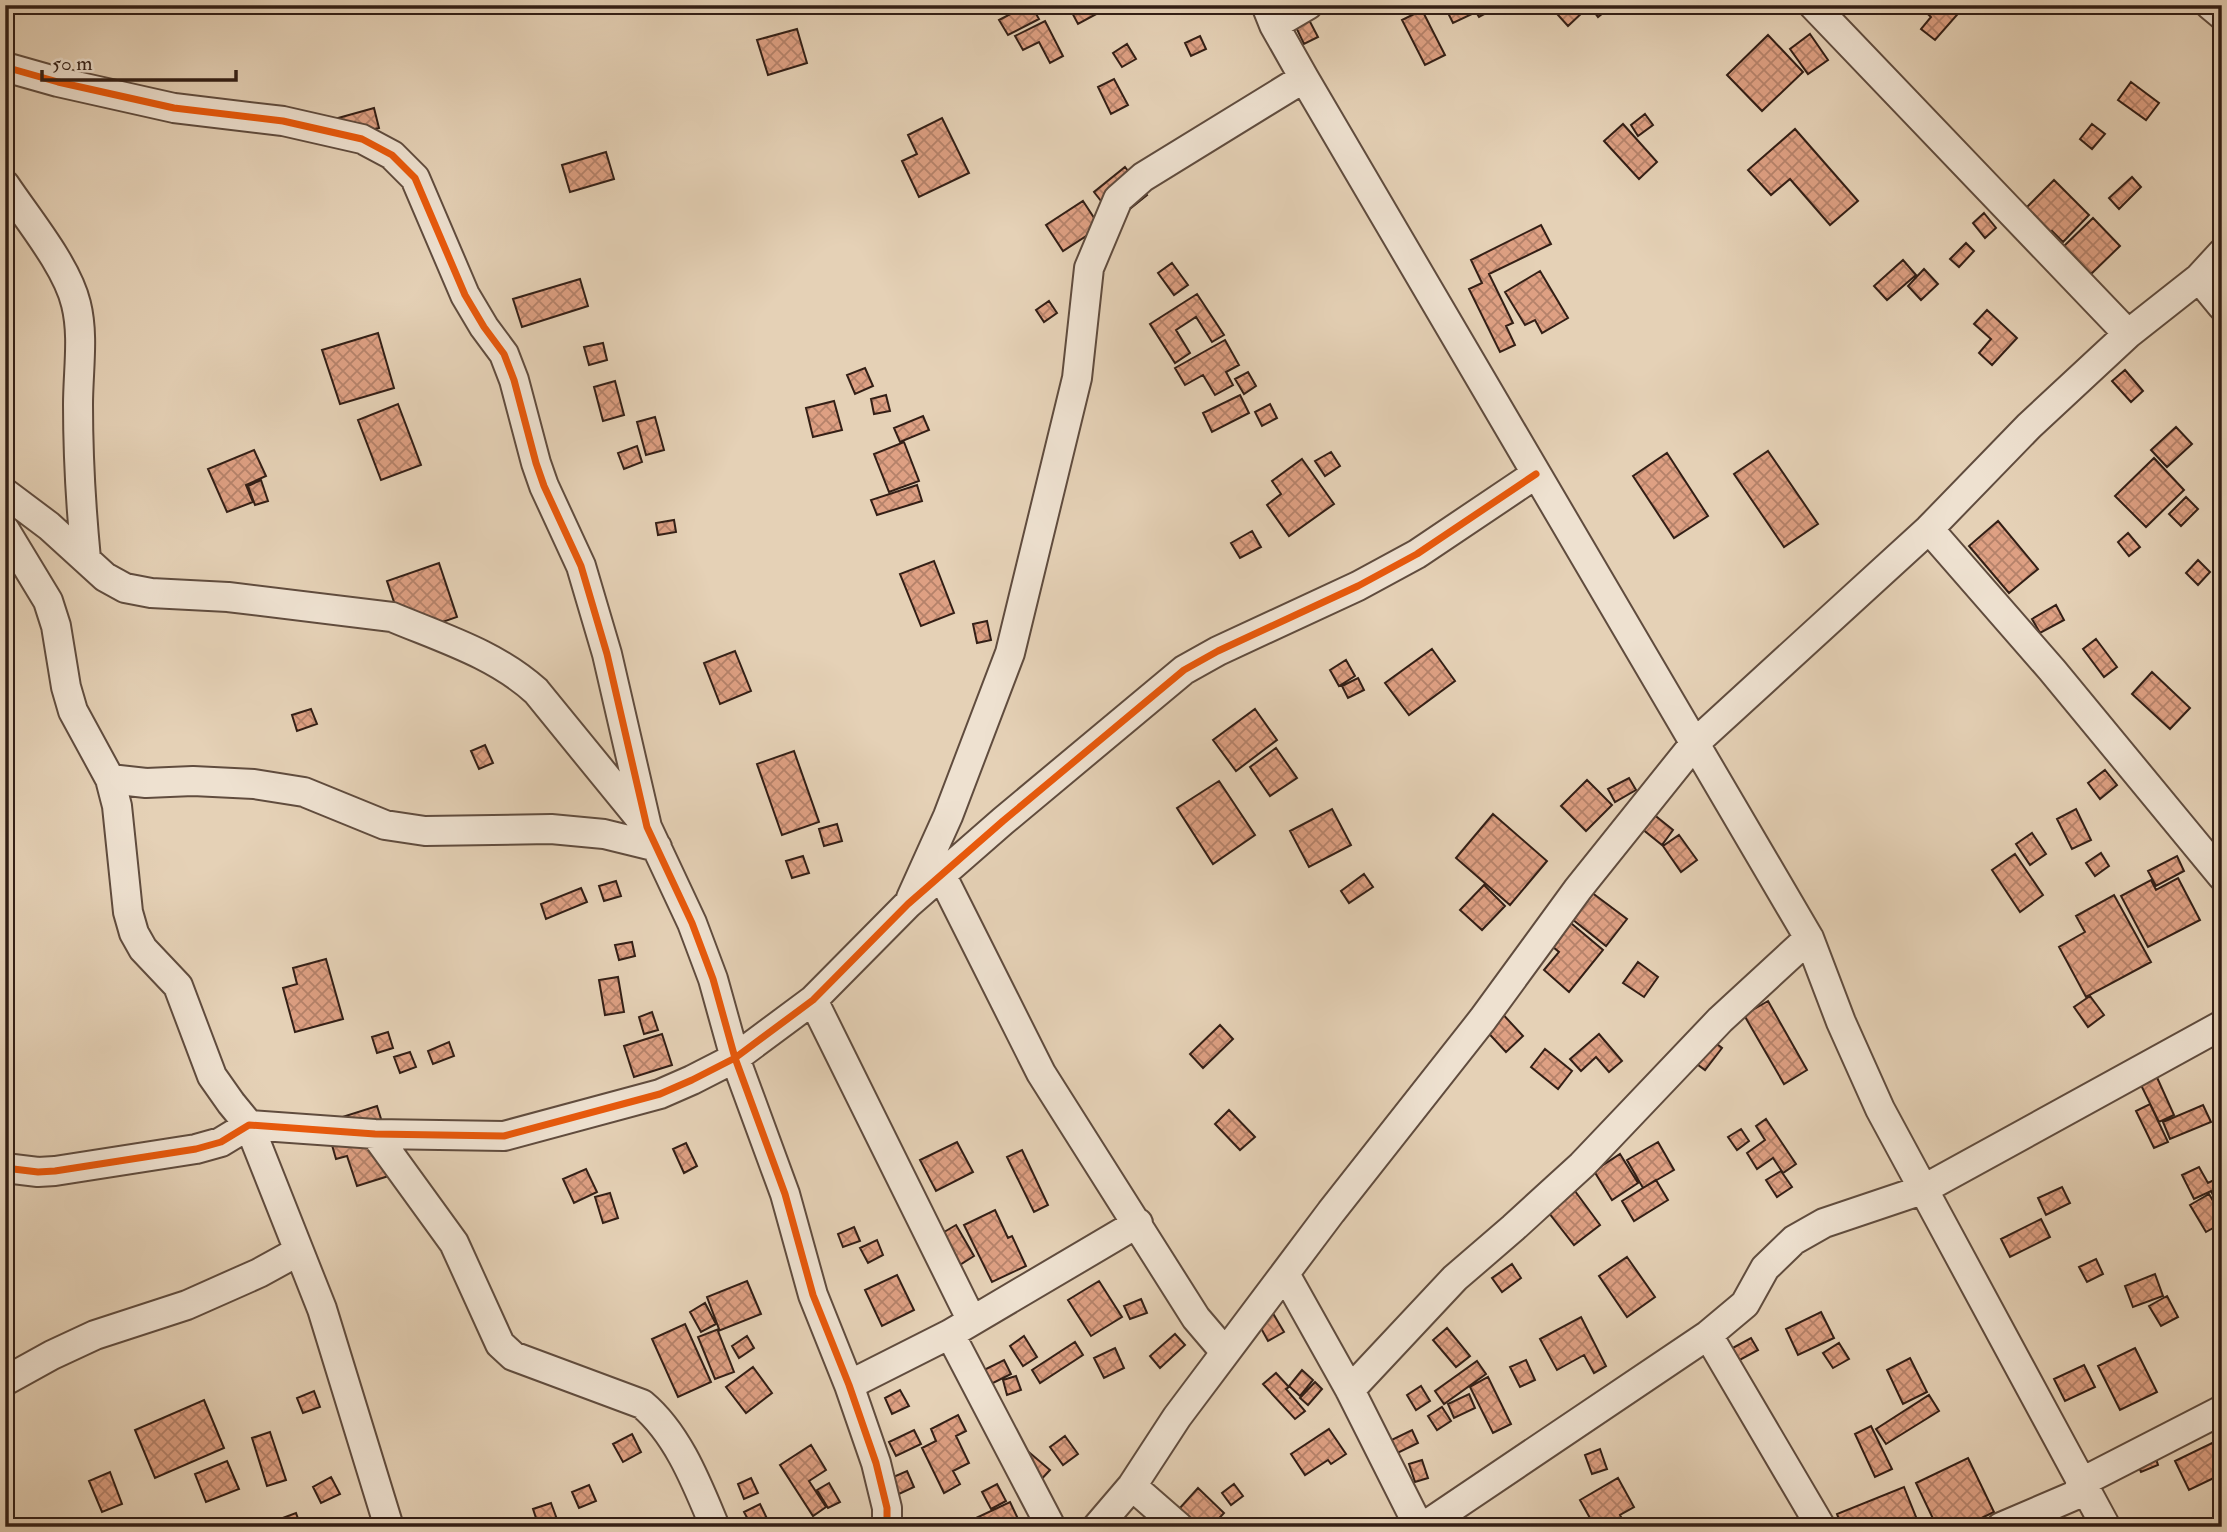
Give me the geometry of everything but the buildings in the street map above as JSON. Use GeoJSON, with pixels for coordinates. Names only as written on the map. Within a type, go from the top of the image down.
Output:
{"type":"FeatureCollection","features":[{"type":"Feature","properties":{"kind":"street"},"geometry":{"type":"LineString","coordinates":[[1308,5],[1270,15],[1304,78],[1809,938],[1861,1069],[1922,1190],[2106,1527]]}},
{"type":"Feature","properties":{"kind":"street"},"geometry":{"type":"LineString","coordinates":[[1813,5],[2128,334]]}},
{"type":"Feature","properties":{"kind":"street"},"geometry":{"type":"LineString","coordinates":[[2210,5],[2222,15]]}},
{"type":"Feature","properties":{"kind":"street"},"geometry":{"type":"LineString","coordinates":[[5,66],[58,82],[174,108],[284,121],[362,139],[393,155],[415,178],[465,295],[504,354],[514,380],[540,474],[581,566],[607,654],[652,837],[713,979],[735,1058],[785,1194],[813,1295],[849,1385],[876,1463],[887,1508],[887,1527]]}},
{"type":"Feature","properties":{"kind":"street"},"geometry":{"type":"LineString","coordinates":[[908,904],[948,816],[1010,653],[1077,378],[1088,268],[1118,199],[1143,177],[1304,78]]}},
{"type":"Feature","properties":{"kind":"street"},"geometry":{"type":"LineString","coordinates":[[5,185],[60,268],[76,302],[80,331],[80,499],[86,559]]}},
{"type":"Feature","properties":{"kind":"street"},"geometry":{"type":"LineString","coordinates":[[1097,1527],[1132,1486],[1177,1417],[1225,1352],[1483,1019],[1578,889],[1695,743],[1929,529],[2029,426],[2128,334],[2199,278],[2222,253]]}},
{"type":"Feature","properties":{"kind":"street"},"geometry":{"type":"LineString","coordinates":[[2199,278],[2222,306]]}},
{"type":"Feature","properties":{"kind":"street"},"geometry":{"type":"LineString","coordinates":[[5,1168],[55,1171],[196,1149],[221,1142],[249,1125],[374,1134],[504,1136],[660,1094],[735,1058],[813,1000],[908,904],[1184,670],[1218,651],[1358,586],[1417,554],[1536,474]]}},
{"type":"Feature","properties":{"kind":"street"},"geometry":{"type":"LineString","coordinates":[[5,493],[49,526],[105,578],[124,587],[151,593],[228,597],[318,610],[376,613],[491,659],[517,674],[536,691],[652,837]]}},
{"type":"Feature","properties":{"kind":"street"},"geometry":{"type":"LineString","coordinates":[[1929,529],[2052,670],[2222,876]]}},
{"type":"Feature","properties":{"kind":"street"},"geometry":{"type":"LineString","coordinates":[[8,539],[48,601],[57,626],[66,687],[73,711],[110,779],[117,806],[128,912],[134,933],[143,949],[178,986],[212,1076],[249,1125],[322,1309],[389,1527]]}},
{"type":"Feature","properties":{"kind":"street"},"geometry":{"type":"LineString","coordinates":[[110,779],[146,783],[193,781],[254,784],[304,792],[385,825],[425,831],[551,829],[652,837]]}},
{"type":"Feature","properties":{"kind":"street"},"geometry":{"type":"LineString","coordinates":[[942,876],[1041,1073],[1196,1318],[1225,1352]]}},
{"type":"Feature","properties":{"kind":"street"},"geometry":{"type":"LineString","coordinates":[[1350,1390],[1455,1278],[1582,1165],[1720,1020],[1809,938]]}},
{"type":"Feature","properties":{"kind":"street"},"geometry":{"type":"LineString","coordinates":[[813,1000],[1051,1527]]}},
{"type":"Feature","properties":{"kind":"street"},"geometry":{"type":"LineString","coordinates":[[1285,1274],[1350,1390],[1419,1527],[1426,1525],[1708,1335],[1745,1304],[1765,1268],[1794,1240],[1824,1223],[1922,1190],[2222,1026]]}},
{"type":"Feature","properties":{"kind":"street"},"geometry":{"type":"LineString","coordinates":[[374,1134],[454,1243],[500,1343],[513,1356],[642,1404],[658,1417],[700,1493],[715,1527]]}},
{"type":"Feature","properties":{"kind":"street"},"geometry":{"type":"LineString","coordinates":[[849,1385],[961,1328],[1138,1223]]}},
{"type":"Feature","properties":{"kind":"street"},"geometry":{"type":"LineString","coordinates":[[5,1381],[96,1335],[187,1305],[299,1251]]}},
{"type":"Feature","properties":{"kind":"street"},"geometry":{"type":"LineString","coordinates":[[1708,1335],[1821,1527]]}},
{"type":"Feature","properties":{"kind":"street"},"geometry":{"type":"LineString","coordinates":[[2001,1527],[2082,1487],[2222,1410]]}},
{"type":"Feature","properties":{"kind":"street"},"geometry":{"type":"LineString","coordinates":[[1132,1486],[1179,1527]]}},
{"type":"Feature","properties":{"kind":"cycle path"},"geometry":{"type":"LineString","coordinates":[[5,67],[174,108],[283,121],[362,139],[392,155],[415,178],[465,295],[504,354],[544,486],[581,566],[607,654],[647,827],[692,923],[713,979],[735,1058],[785,1194],[813,1295],[849,1385],[876,1463],[887,1508],[887,1527]]}},
{"type":"Feature","properties":{"kind":"cycle path"},"geometry":{"type":"LineString","coordinates":[[5,1168],[55,1171],[196,1149],[221,1142],[249,1125],[375,1134],[504,1136],[660,1094],[692,1080],[735,1058],[813,1000],[908,904],[1184,670],[1218,651],[1358,586],[1417,554],[1536,474]]}}]}
